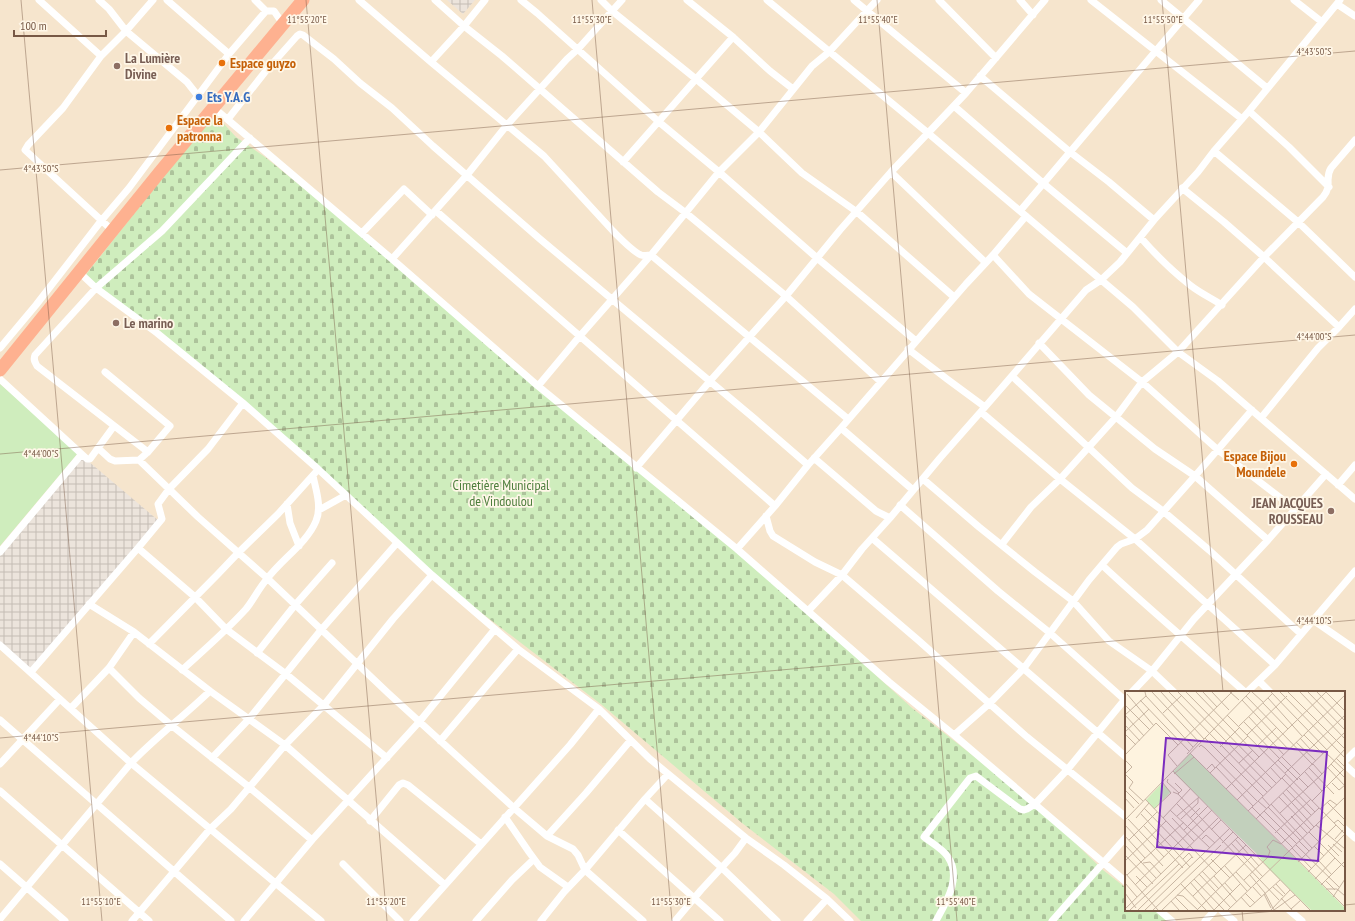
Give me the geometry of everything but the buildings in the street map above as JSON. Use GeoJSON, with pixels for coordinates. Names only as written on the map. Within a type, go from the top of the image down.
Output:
{"type":"FeatureCollection","features":[{"type":"Feature","properties":{"kind":"highway"},"geometry":{"type":"LineString","coordinates":[[0,370],[303,0]]}},
{"type":"Feature","properties":{"kind":"street"},"geometry":{"type":"LineString","coordinates":[[39,0],[101,56]]}},
{"type":"Feature","properties":{"kind":"street"},"geometry":{"type":"LineString","coordinates":[[99,0],[109,9],[126,31],[187,82],[198,96]]}},
{"type":"Feature","properties":{"kind":"street"},"geometry":{"type":"LineString","coordinates":[[113,231],[25,150],[63,108],[101,56],[126,31],[153,0]]}},
{"type":"Feature","properties":{"kind":"street"},"geometry":{"type":"LineString","coordinates":[[167,0],[229,54]]}},
{"type":"Feature","properties":{"kind":"street"},"geometry":{"type":"LineString","coordinates":[[255,0],[266,11],[274,11],[283,24]]}},
{"type":"Feature","properties":{"kind":"street"},"geometry":{"type":"LineString","coordinates":[[359,0],[544,156],[613,231],[639,254],[643,256],[651,255],[848,419]]}},
{"type":"Feature","properties":{"kind":"street"},"geometry":{"type":"LineString","coordinates":[[434,0],[502,56],[658,192],[686,213],[786,296],[881,382]]}},
{"type":"Feature","properties":{"kind":"street"},"geometry":{"type":"LineString","coordinates":[[431,62],[464,26],[485,0]]}},
{"type":"Feature","properties":{"kind":"street"},"geometry":{"type":"LineString","coordinates":[[521,0],[659,122],[916,341]]}},
{"type":"Feature","properties":{"kind":"street"},"geometry":{"type":"LineString","coordinates":[[601,0],[612,11],[759,132],[802,173],[857,212],[954,297]]}},
{"type":"Feature","properties":{"kind":"street"},"geometry":{"type":"LineString","coordinates":[[392,259],[468,176],[507,125],[622,0]]}},
{"type":"Feature","properties":{"kind":"street"},"geometry":{"type":"LineString","coordinates":[[687,0],[733,37],[770,71],[793,89]]}},
{"type":"Feature","properties":{"kind":"street"},"geometry":{"type":"LineString","coordinates":[[767,0],[928,133],[1133,307],[1178,352],[1218,381],[1355,499]]}},
{"type":"Feature","properties":{"kind":"street"},"geometry":{"type":"LineString","coordinates":[[854,0],[966,93]]}},
{"type":"Feature","properties":{"kind":"street"},"geometry":{"type":"LineString","coordinates":[[538,386],[651,255],[719,172],[759,132],[812,66],[829,52],[877,0]]}},
{"type":"Feature","properties":{"kind":"street"},"geometry":{"type":"LineString","coordinates":[[939,0],[996,58]]}},
{"type":"Feature","properties":{"kind":"street"},"geometry":{"type":"LineString","coordinates":[[1020,0],[1033,15]]}},
{"type":"Feature","properties":{"kind":"street"},"geometry":{"type":"LineString","coordinates":[[636,468],[710,381],[786,296],[891,172],[966,93],[1045,0]]}},
{"type":"Feature","properties":{"kind":"street"},"geometry":{"type":"LineString","coordinates":[[1091,0],[1242,119]]}},
{"type":"Feature","properties":{"kind":"street"},"geometry":{"type":"LineString","coordinates":[[1161,0],[1267,88]]}},
{"type":"Feature","properties":{"kind":"street"},"geometry":{"type":"LineString","coordinates":[[737,549],[908,349],[985,262],[993,255],[1044,184],[1199,0]]}},
{"type":"Feature","properties":{"kind":"street"},"geometry":{"type":"LineString","coordinates":[[1294,0],[1322,22]]}},
{"type":"Feature","properties":{"kind":"street"},"geometry":{"type":"LineString","coordinates":[[808,611],[842,575],[1060,318],[1086,290],[1101,280],[1141,238],[1154,220],[1198,172],[1214,150],[1249,111],[1339,2],[1355,16]]}},
{"type":"Feature","properties":{"kind":"street"},"geometry":{"type":"LineString","coordinates":[[0,348],[129,188],[229,54],[266,11]]}},
{"type":"Feature","properties":{"kind":"street"},"geometry":{"type":"LineString","coordinates":[[228,119],[264,72],[297,36],[303,34],[334,59],[360,84],[392,108],[540,239],[808,465]]}},
{"type":"Feature","properties":{"kind":"street"},"geometry":{"type":"LineString","coordinates":[[623,162],[733,37]]}},
{"type":"Feature","properties":{"kind":"street"},"geometry":{"type":"LineString","coordinates":[[980,76],[1154,220]]}},
{"type":"Feature","properties":{"kind":"street"},"geometry":{"type":"LineString","coordinates":[[954,106],[1127,254]]}},
{"type":"Feature","properties":{"kind":"street"},"geometry":{"type":"LineString","coordinates":[[214,108],[362,233],[538,386],[636,468],[737,549],[888,682],[954,735],[1125,881]]}},
{"type":"Feature","properties":{"kind":"street"},"geometry":{"type":"LineString","coordinates":[[1249,111],[1289,147],[1329,187]]}},
{"type":"Feature","properties":{"kind":"street"},"geometry":{"type":"LineString","coordinates":[[148,452],[37,366],[34,361],[35,355],[96,288],[162,231],[250,138]]}},
{"type":"Feature","properties":{"kind":"street"},"geometry":{"type":"LineString","coordinates":[[1002,544],[1032,508],[1116,417],[1142,382],[1178,352],[1222,305],[1264,256],[1323,197],[1329,187],[1328,172],[1355,140]]}},
{"type":"Feature","properties":{"kind":"street"},"geometry":{"type":"LineString","coordinates":[[1214,150],[1298,222],[1355,277]]}},
{"type":"Feature","properties":{"kind":"street"},"geometry":{"type":"LineString","coordinates":[[891,172],[985,262]]}},
{"type":"Feature","properties":{"kind":"street"},"geometry":{"type":"LineString","coordinates":[[1182,188],[1264,256],[1339,327]]}},
{"type":"Feature","properties":{"kind":"street"},"geometry":{"type":"LineString","coordinates":[[362,233],[404,189],[677,420],[775,506]]}},
{"type":"Feature","properties":{"kind":"street"},"geometry":{"type":"LineString","coordinates":[[1141,238],[1177,275],[1192,287],[1222,305]]}},
{"type":"Feature","properties":{"kind":"street"},"geometry":{"type":"LineString","coordinates":[[993,255],[1029,294],[1142,382],[1218,450],[1295,509]]}},
{"type":"Feature","properties":{"kind":"street"},"geometry":{"type":"LineString","coordinates":[[79,272],[96,288],[156,333],[243,403],[318,469],[432,574],[518,649],[599,709],[630,741],[668,774],[746,838],[784,865],[827,899],[850,921]]}},
{"type":"Feature","properties":{"kind":"street"},"geometry":{"type":"LineString","coordinates":[[1261,418],[1318,348],[1355,308]]}},
{"type":"Feature","properties":{"kind":"street"},"geometry":{"type":"LineString","coordinates":[[1039,343],[1089,395],[1156,449],[1195,476],[1268,540]]}},
{"type":"Feature","properties":{"kind":"street"},"geometry":{"type":"LineString","coordinates":[[908,349],[983,409],[1060,479],[1135,539],[1274,665]]}},
{"type":"Feature","properties":{"kind":"street"},"geometry":{"type":"LineString","coordinates":[[98,448],[110,459],[115,461],[139,460],[148,452],[170,426],[105,372]]}},
{"type":"Feature","properties":{"kind":"street"},"geometry":{"type":"LineString","coordinates":[[1012,376],[1132,488],[1163,511],[1302,634]]}},
{"type":"Feature","properties":{"kind":"street"},"geometry":{"type":"LineString","coordinates":[[0,379],[81,455],[89,460],[114,426]]}},
{"type":"Feature","properties":{"kind":"street"},"geometry":{"type":"LineString","coordinates":[[31,672],[162,518],[158,504],[168,488],[208,449],[243,403]]}},
{"type":"Feature","properties":{"kind":"street"},"geometry":{"type":"LineString","coordinates":[[954,735],[989,704],[1024,668],[1089,580],[1102,565],[1121,544],[1135,539],[1147,530],[1252,410]]}},
{"type":"Feature","properties":{"kind":"street"},"geometry":{"type":"LineString","coordinates":[[841,428],[913,490]]}},
{"type":"Feature","properties":{"kind":"street"},"geometry":{"type":"LineString","coordinates":[[0,552],[81,455]]}},
{"type":"Feature","properties":{"kind":"street"},"geometry":{"type":"LineString","coordinates":[[814,458],[876,511],[890,518]]}},
{"type":"Feature","properties":{"kind":"street"},"geometry":{"type":"LineString","coordinates":[[139,460],[238,553],[267,578],[388,693],[514,808],[547,836],[573,849],[578,855],[585,870],[643,921]]}},
{"type":"Feature","properties":{"kind":"street"},"geometry":{"type":"LineString","coordinates":[[1338,485],[1355,465]]}},
{"type":"Feature","properties":{"kind":"street"},"geometry":{"type":"LineString","coordinates":[[149,644],[287,504],[318,469]]}},
{"type":"Feature","properties":{"kind":"street"},"geometry":{"type":"LineString","coordinates":[[1133,691],[1152,671],[1181,635],[1326,474]]}},
{"type":"Feature","properties":{"kind":"street"},"geometry":{"type":"LineString","coordinates":[[182,670],[226,630],[247,607],[267,578],[299,546],[316,522],[319,510],[312,476]]}},
{"type":"Feature","properties":{"kind":"street"},"geometry":{"type":"LineString","coordinates":[[923,479],[979,527],[1074,602],[1109,641],[1152,671],[1173,691]]}},
{"type":"Feature","properties":{"kind":"street"},"geometry":{"type":"LineString","coordinates":[[319,510],[346,495]]}},
{"type":"Feature","properties":{"kind":"street"},"geometry":{"type":"LineString","coordinates":[[287,504],[290,523],[299,546]]}},
{"type":"Feature","properties":{"kind":"street"},"geometry":{"type":"LineString","coordinates":[[900,505],[1125,699]]}},
{"type":"Feature","properties":{"kind":"street"},"geometry":{"type":"LineString","coordinates":[[766,516],[773,536],[815,562],[842,575],[918,640],[989,704],[1067,770],[1125,816]]}},
{"type":"Feature","properties":{"kind":"street"},"geometry":{"type":"LineString","coordinates":[[872,538],[1024,668],[1058,700],[1125,756]]}},
{"type":"Feature","properties":{"kind":"street"},"geometry":{"type":"LineString","coordinates":[[212,758],[249,719],[321,630],[397,542]]}},
{"type":"Feature","properties":{"kind":"street"},"geometry":{"type":"LineString","coordinates":[[138,548],[195,597],[226,630],[286,674],[387,758]]}},
{"type":"Feature","properties":{"kind":"street"},"geometry":{"type":"LineString","coordinates":[[257,653],[295,605],[332,563]]}},
{"type":"Feature","properties":{"kind":"street"},"geometry":{"type":"LineString","coordinates":[[1102,565],[1245,691]]}},
{"type":"Feature","properties":{"kind":"street"},"geometry":{"type":"LineString","coordinates":[[1247,691],[1259,681],[1302,634],[1355,571]]}},
{"type":"Feature","properties":{"kind":"street"},"geometry":{"type":"LineString","coordinates":[[132,921],[210,829],[231,809],[285,745],[324,705],[393,619],[432,574]]}},
{"type":"Feature","properties":{"kind":"street"},"geometry":{"type":"LineString","coordinates":[[89,604],[134,632],[210,691],[285,745],[370,821],[445,885]]}},
{"type":"Feature","properties":{"kind":"street"},"geometry":{"type":"LineString","coordinates":[[1313,620],[1355,649]]}},
{"type":"Feature","properties":{"kind":"street"},"geometry":{"type":"LineString","coordinates":[[244,921],[312,840],[420,721],[495,629]]}},
{"type":"Feature","properties":{"kind":"street"},"geometry":{"type":"LineString","coordinates":[[71,708],[109,668],[134,632]]}},
{"type":"Feature","properties":{"kind":"street"},"geometry":{"type":"LineString","coordinates":[[0,645],[131,762],[321,921]]}},
{"type":"Feature","properties":{"kind":"street"},"geometry":{"type":"LineString","coordinates":[[440,741],[518,649]]}},
{"type":"Feature","properties":{"kind":"street"},"geometry":{"type":"LineString","coordinates":[[109,668],[139,698],[312,840]]}},
{"type":"Feature","properties":{"kind":"street"},"geometry":{"type":"LineString","coordinates":[[1259,681],[1269,691]]}},
{"type":"Feature","properties":{"kind":"street"},"geometry":{"type":"LineString","coordinates":[[0,919],[131,762],[152,741],[190,710],[210,691]]}},
{"type":"Feature","properties":{"kind":"street"},"geometry":{"type":"LineString","coordinates":[[0,764],[60,698]]}},
{"type":"Feature","properties":{"kind":"street"},"geometry":{"type":"LineString","coordinates":[[936,921],[949,895],[954,878],[953,867],[948,856],[924,837],[970,778],[976,776],[1020,809],[1027,809],[1035,804],[1067,770],[1097,732],[1125,701]]}},
{"type":"Feature","properties":{"kind":"street"},"geometry":{"type":"LineString","coordinates":[[413,921],[570,745],[599,709]]}},
{"type":"Feature","properties":{"kind":"street"},"geometry":{"type":"LineString","coordinates":[[0,720],[231,921]]}},
{"type":"Feature","properties":{"kind":"street"},"geometry":{"type":"LineString","coordinates":[[547,836],[630,741]]}},
{"type":"Feature","properties":{"kind":"street"},"geometry":{"type":"LineString","coordinates":[[1345,762],[1355,751]]}},
{"type":"Feature","properties":{"kind":"street"},"geometry":{"type":"LineString","coordinates":[[1345,764],[1355,774]]}},
{"type":"Feature","properties":{"kind":"street"},"geometry":{"type":"LineString","coordinates":[[541,921],[568,887],[585,870],[668,774]]}},
{"type":"Feature","properties":{"kind":"street"},"geometry":{"type":"LineString","coordinates":[[370,821],[399,784],[402,783],[408,785],[481,844]]}},
{"type":"Feature","properties":{"kind":"street"},"geometry":{"type":"LineString","coordinates":[[0,791],[149,921]]}},
{"type":"Feature","properties":{"kind":"street"},"geometry":{"type":"LineString","coordinates":[[645,799],[722,868],[777,921]]}},
{"type":"Feature","properties":{"kind":"street"},"geometry":{"type":"LineString","coordinates":[[505,817],[534,860],[568,887]]}},
{"type":"Feature","properties":{"kind":"street"},"geometry":{"type":"LineString","coordinates":[[1345,829],[1355,838]]}},
{"type":"Feature","properties":{"kind":"street"},"geometry":{"type":"LineString","coordinates":[[618,830],[720,921]]}},
{"type":"Feature","properties":{"kind":"street"},"geometry":{"type":"LineString","coordinates":[[675,921],[735,853],[746,838]]}},
{"type":"Feature","properties":{"kind":"street"},"geometry":{"type":"LineString","coordinates":[[1052,921],[1125,838]]}},
{"type":"Feature","properties":{"kind":"street"},"geometry":{"type":"LineString","coordinates":[[476,921],[512,880],[534,860]]}},
{"type":"Feature","properties":{"kind":"street"},"geometry":{"type":"LineString","coordinates":[[0,864],[65,921]]}},
{"type":"Feature","properties":{"kind":"street"},"geometry":{"type":"LineString","coordinates":[[343,864],[400,921]]}},
{"type":"Feature","properties":{"kind":"street"},"geometry":{"type":"LineString","coordinates":[[807,921],[827,899]]}},
{"type":"Feature","properties":{"kind":"street"},"geometry":{"type":"LineString","coordinates":[[1160,911],[1172,921]]}},
{"type":"Feature","properties":{"kind":"street"},"geometry":{"type":"LineString","coordinates":[[1206,921],[1214,911]]}},
{"type":"Feature","properties":{"kind":"street"},"geometry":{"type":"LineString","coordinates":[[1222,911],[1234,921]]}},
{"type":"Feature","properties":{"kind":"street"},"geometry":{"type":"LineString","coordinates":[[1290,911],[1302,921]]}},
{"type":"Feature","properties":{"kind":"shaded area"},"geometry":{"type":"Polygon","coordinates":[[[0,0],[1355,0],[1355,921],[0,921],[0,0]]]}},
{"type":"Feature","properties":{"kind":"shaded area"},"geometry":{"type":"Polygon","coordinates":[[[447,0],[475,0],[463,14],[447,0]]]}},
{"type":"Feature","properties":{"kind":"shaded area"},"geometry":{"type":"Polygon","coordinates":[[[81,455],[159,521],[31,672],[0,645],[0,552],[81,455]]]}},
{"type":"Feature","properties":{"kind":"green space","name":"Cimetière Municipal de Vindoulou"},"geometry":{"type":"Polygon","coordinates":[[[214,113],[236,137],[265,157],[412,276],[737,549],[912,708],[1035,804],[1103,870],[1125,887],[1125,911],[1157,911],[1171,921],[861,921],[834,894],[742,823],[602,705],[432,575],[243,403],[84,277],[214,113]]]}},
{"type":"Feature","properties":{"kind":"green space"},"geometry":{"type":"Polygon","coordinates":[[[0,384],[79,452],[0,546],[0,384]]]}},
{"type":"Feature","properties":{"kind":"place","name":"Espace guyzo"},"geometry":{"type":"Point","coordinates":[222,63]}},
{"type":"Feature","properties":{"kind":"place","name":"La Lumière Divine"},"geometry":{"type":"Point","coordinates":[117,66]}},
{"type":"Feature","properties":{"kind":"place","name":"Ets Y.A.G"},"geometry":{"type":"Point","coordinates":[199,97]}},
{"type":"Feature","properties":{"kind":"place","name":"Espace la patronna"},"geometry":{"type":"Point","coordinates":[169,128]}},
{"type":"Feature","properties":{"kind":"place","name":"Le marino"},"geometry":{"type":"Point","coordinates":[116,323]}},
{"type":"Feature","properties":{"kind":"place","name":"Espace Bijou Moundele"},"geometry":{"type":"Point","coordinates":[1294,464]}},
{"type":"Feature","properties":{"kind":"place","name":"JEAN JACQUES ROUSSEAU"},"geometry":{"type":"Point","coordinates":[1331,511]}}]}
